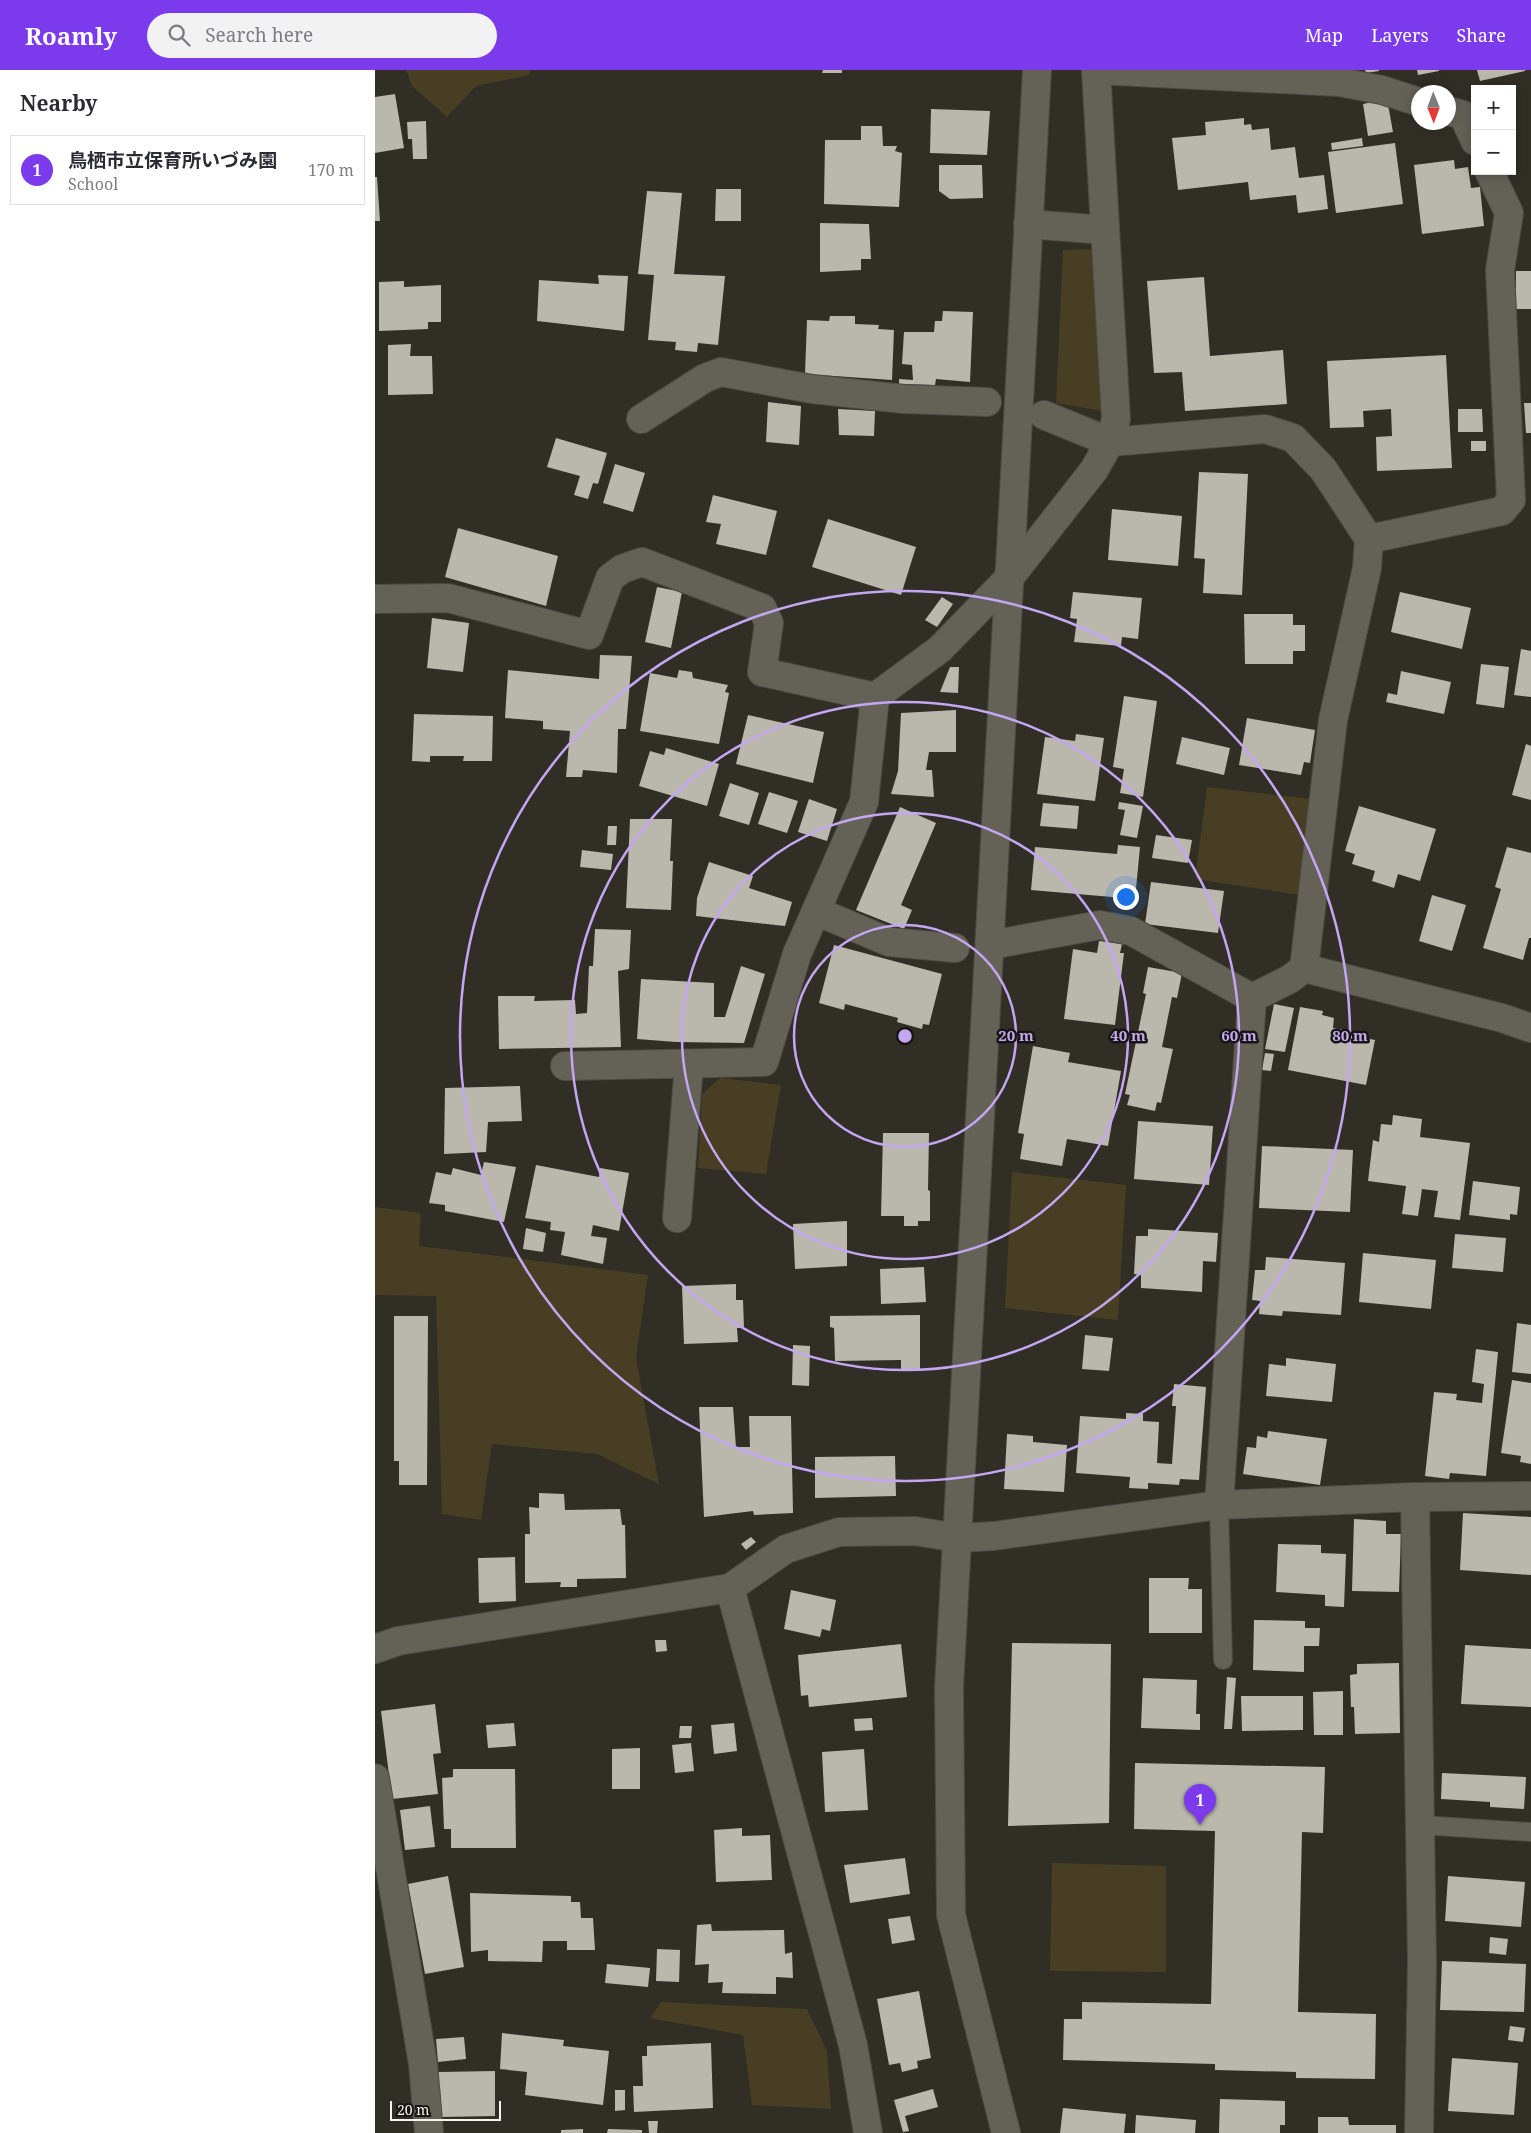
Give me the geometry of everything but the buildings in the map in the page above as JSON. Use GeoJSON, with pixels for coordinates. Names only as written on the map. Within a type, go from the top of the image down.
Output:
{"type":"FeatureCollection","features":[{"type":"Feature","properties":{"kind":"street"},"geometry":{"type":"LineString","coordinates":[[1006,2133],[951,1915],[949,1686],[1037,70]]}},
{"type":"Feature","properties":{"kind":"street"},"geometry":{"type":"LineString","coordinates":[[565,1066],[764,1062],[797,954],[864,802],[875,697],[940,649],[1010,577],[1094,470],[1110,442],[1116,419],[1096,70],[1339,82],[1382,90],[1411,99]]}},
{"type":"Feature","properties":{"kind":"street"},"geometry":{"type":"LineString","coordinates":[[1456,114],[1463,116],[1471,133]]}},
{"type":"Feature","properties":{"kind":"street"},"geometry":{"type":"LineString","coordinates":[[1369,539],[1502,511],[1521,501],[1500,270],[1520,210],[1492,175]]}},
{"type":"Feature","properties":{"kind":"street"},"geometry":{"type":"LineString","coordinates":[[1028,224],[1105,230]]}},
{"type":"Feature","properties":{"kind":"street"},"geometry":{"type":"LineString","coordinates":[[641,419],[705,378],[721,372],[813,389],[904,400],[987,402]]}},
{"type":"Feature","properties":{"kind":"street"},"geometry":{"type":"LineString","coordinates":[[1044,415],[1110,442],[1265,429],[1293,438],[1323,469],[1369,539],[1367,568],[1333,720],[1303,968],[1290,979],[1252,998]]}},
{"type":"Feature","properties":{"kind":"street"},"geometry":{"type":"LineString","coordinates":[[375,599],[448,598],[589,635],[610,578],[622,569],[642,562],[762,608],[769,623],[762,672],[875,697]]}},
{"type":"Feature","properties":{"kind":"street"},"geometry":{"type":"LineString","coordinates":[[816,911],[889,942],[955,948]]}},
{"type":"Feature","properties":{"kind":"street"},"geometry":{"type":"LineString","coordinates":[[989,945],[1100,925],[1131,931],[1252,998]]}},
{"type":"Feature","properties":{"kind":"street"},"geometry":{"type":"LineString","coordinates":[[1303,968],[1502,1018],[1531,1028]]}},
{"type":"Feature","properties":{"kind":"street"},"geometry":{"type":"LineString","coordinates":[[1219,1505],[1252,998]]}},
{"type":"Feature","properties":{"kind":"street"},"geometry":{"type":"LineString","coordinates":[[677,1218],[689,1064]]}},
{"type":"Feature","properties":{"kind":"street"},"geometry":{"type":"LineString","coordinates":[[375,1650],[398,1640],[730,1588],[786,1548],[839,1532],[915,1532],[957,1538],[994,1536],[1219,1505],[1415,1497],[1531,1496]]}},
{"type":"Feature","properties":{"kind":"street"},"geometry":{"type":"LineString","coordinates":[[1415,1497],[1423,1963],[1419,2133]]}},
{"type":"Feature","properties":{"kind":"street"},"geometry":{"type":"LineString","coordinates":[[730,1588],[853,2045],[868,2133]]}},
{"type":"Feature","properties":{"kind":"street"},"geometry":{"type":"LineString","coordinates":[[375,1778],[423,2064],[429,2133]]}},
{"type":"Feature","properties":{"kind":"lane"},"geometry":{"type":"LineString","coordinates":[[1219,1505],[1223,1660]]}},
{"type":"Feature","properties":{"kind":"lane"},"geometry":{"type":"LineString","coordinates":[[1420,1825],[1531,1832]]}},
{"type":"Feature","properties":{"kind":"shaded area"},"geometry":{"type":"Polygon","coordinates":[[[406,70],[530,70],[530,75],[476,86],[447,117],[412,86],[406,70]]]}},
{"type":"Feature","properties":{"kind":"shaded area"},"geometry":{"type":"Polygon","coordinates":[[[1096,249],[1102,411],[1056,403],[1063,250],[1096,249]]]}},
{"type":"Feature","properties":{"kind":"shaded area"},"geometry":{"type":"Polygon","coordinates":[[[1207,787],[1311,799],[1299,895],[1195,879],[1207,787]]]}},
{"type":"Feature","properties":{"kind":"shaded area"},"geometry":{"type":"Polygon","coordinates":[[[720,1078],[781,1085],[766,1174],[698,1168],[702,1094],[720,1078]]]}},
{"type":"Feature","properties":{"kind":"shaded area"},"geometry":{"type":"Polygon","coordinates":[[[1012,1172],[1126,1185],[1118,1320],[1005,1308],[1012,1172]]]}},
{"type":"Feature","properties":{"kind":"shaded area"},"geometry":{"type":"Polygon","coordinates":[[[375,1207],[421,1213],[419,1246],[648,1275],[636,1358],[659,1484],[597,1454],[492,1444],[481,1520],[442,1514],[436,1296],[375,1295],[375,1207]]]}},
{"type":"Feature","properties":{"kind":"shaded area"},"geometry":{"type":"Polygon","coordinates":[[[1052,1863],[1166,1866],[1166,1972],[1050,1971],[1052,1863]]]}},
{"type":"Feature","properties":{"kind":"shaded area"},"geometry":{"type":"Polygon","coordinates":[[[661,2002],[807,2009],[827,2051],[831,2109],[752,2105],[743,2035],[650,2018],[661,2002]]]}},
{"type":"Feature","properties":{"kind":"place","name":"鳥栖市立保育所いづみ園"},"geometry":{"type":"Point","coordinates":[1200,1825]}}]}
